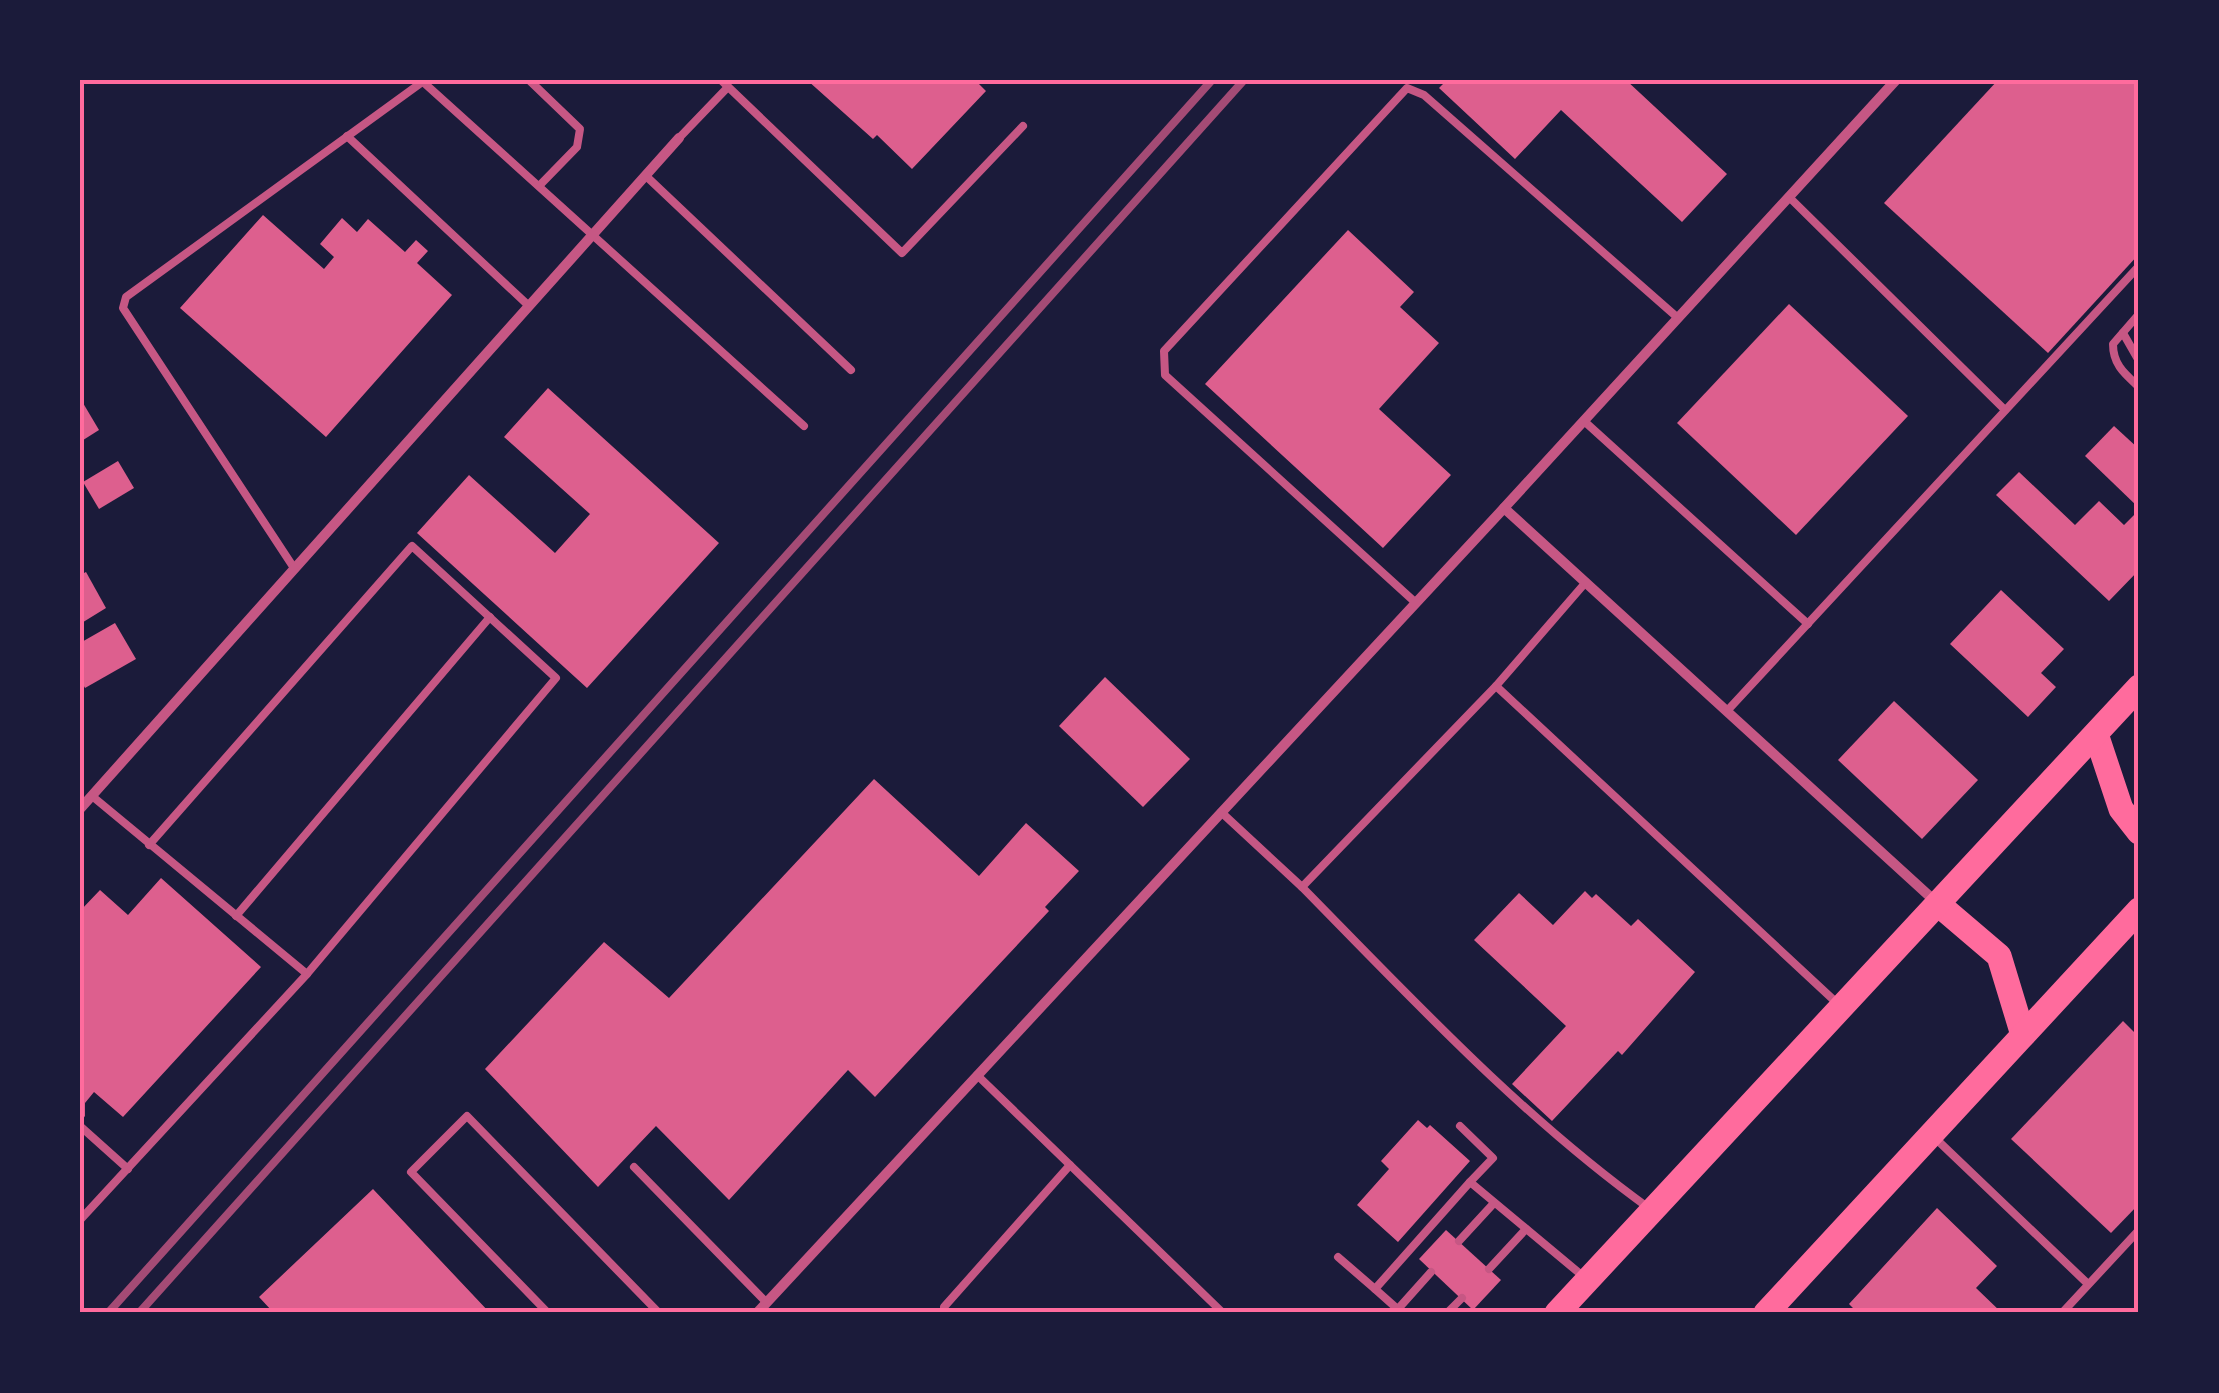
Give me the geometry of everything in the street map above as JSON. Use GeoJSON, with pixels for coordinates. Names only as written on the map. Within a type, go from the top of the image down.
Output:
{"type":"FeatureCollection","features":[{"type":"Feature","properties":{"kind":"main road"},"geometry":{"type":"LineString","coordinates":[[1557,1313],[2139,687]]}},
{"type":"Feature","properties":{"kind":"main road"},"geometry":{"type":"LineString","coordinates":[[2096,734],[2121,809],[2139,832]]}},
{"type":"Feature","properties":{"kind":"main road"},"geometry":{"type":"LineString","coordinates":[[1938,904],[1999,956],[2024,1034]]}},
{"type":"Feature","properties":{"kind":"main road"},"geometry":{"type":"LineString","coordinates":[[1768,1312],[2139,910]]}},
{"type":"Feature","properties":{"kind":"street"},"geometry":{"type":"LineString","coordinates":[[756,1313],[1896,80]]}},
{"type":"Feature","properties":{"kind":"street"},"geometry":{"type":"LineString","coordinates":[[80,809],[679,138]]}},
{"type":"Feature","properties":{"kind":"street"},"geometry":{"type":"LineString","coordinates":[[1504,508],[1938,904]]}},
{"type":"Feature","properties":{"kind":"lane"},"geometry":{"type":"LineString","coordinates":[[294,568],[123,308],[126,296],[424,80],[804,426]]}},
{"type":"Feature","properties":{"kind":"lane"},"geometry":{"type":"LineString","coordinates":[[528,80],[580,129],[577,147],[539,186]]}},
{"type":"Feature","properties":{"kind":"lane"},"geometry":{"type":"LineString","coordinates":[[679,138],[724,83],[902,253],[1023,126]]}},
{"type":"Feature","properties":{"kind":"lane"},"geometry":{"type":"LineString","coordinates":[[1416,603],[1165,375],[1164,352],[1408,88],[1424,94],[1678,318]]}},
{"type":"Feature","properties":{"kind":"lane"},"geometry":{"type":"LineString","coordinates":[[347,136],[528,306]]}},
{"type":"Feature","properties":{"kind":"lane"},"geometry":{"type":"LineString","coordinates":[[646,176],[851,370]]}},
{"type":"Feature","properties":{"kind":"lane"},"geometry":{"type":"LineString","coordinates":[[1789,197],[2005,410]]}},
{"type":"Feature","properties":{"kind":"lane"},"geometry":{"type":"LineString","coordinates":[[1727,711],[2139,266]]}},
{"type":"Feature","properties":{"kind":"lane"},"geometry":{"type":"LineString","coordinates":[[2139,314],[2113,344],[2118,368],[2139,387]]}},
{"type":"Feature","properties":{"kind":"lane"},"geometry":{"type":"LineString","coordinates":[[2123,334],[2139,361]]}},
{"type":"Feature","properties":{"kind":"lane"},"geometry":{"type":"LineString","coordinates":[[1584,421],[1808,624]]}},
{"type":"Feature","properties":{"kind":"lane"},"geometry":{"type":"LineString","coordinates":[[80,1220],[308,974],[556,678],[412,546],[149,845]]}},
{"type":"Feature","properties":{"kind":"lane"},"geometry":{"type":"LineString","coordinates":[[1302,887],[1496,686],[1586,582]]}},
{"type":"Feature","properties":{"kind":"lane"},"geometry":{"type":"LineString","coordinates":[[236,916],[490,617]]}},
{"type":"Feature","properties":{"kind":"lane"},"geometry":{"type":"LineString","coordinates":[[1496,686],[1841,1008]]}},
{"type":"Feature","properties":{"kind":"lane"},"geometry":{"type":"LineString","coordinates":[[92,796],[308,974]]}},
{"type":"Feature","properties":{"kind":"lane"},"geometry":{"type":"LineString","coordinates":[[1220,811],[1302,887],[1462,1050],[1593,1168],[1652,1210]]}},
{"type":"Feature","properties":{"kind":"lane"},"geometry":{"type":"LineString","coordinates":[[977,1076],[1223,1313]]}},
{"type":"Feature","properties":{"kind":"lane"},"geometry":{"type":"LineString","coordinates":[[548,1313],[411,1172],[467,1116],[659,1313]]}},
{"type":"Feature","properties":{"kind":"lane"},"geometry":{"type":"LineString","coordinates":[[80,1126],[128,1169]]}},
{"type":"Feature","properties":{"kind":"lane"},"geometry":{"type":"LineString","coordinates":[[1375,1288],[1494,1158],[1460,1126]]}},
{"type":"Feature","properties":{"kind":"lane"},"geometry":{"type":"LineString","coordinates":[[1931,1134],[2088,1284]]}},
{"type":"Feature","properties":{"kind":"lane"},"geometry":{"type":"LineString","coordinates":[[946,1313],[944,1307],[1070,1165]]}},
{"type":"Feature","properties":{"kind":"lane"},"geometry":{"type":"LineString","coordinates":[[634,1167],[766,1302]]}},
{"type":"Feature","properties":{"kind":"lane"},"geometry":{"type":"LineString","coordinates":[[1470,1182],[1588,1280]]}},
{"type":"Feature","properties":{"kind":"lane"},"geometry":{"type":"LineString","coordinates":[[1459,1241],[1494,1203]]}},
{"type":"Feature","properties":{"kind":"lane"},"geometry":{"type":"LineString","coordinates":[[1489,1269],[1526,1230]]}},
{"type":"Feature","properties":{"kind":"lane"},"geometry":{"type":"LineString","coordinates":[[2062,1313],[2139,1230]]}},
{"type":"Feature","properties":{"kind":"lane"},"geometry":{"type":"LineString","coordinates":[[1338,1257],[1400,1311],[1432,1272]]}},
{"type":"Feature","properties":{"kind":"lane"},"geometry":{"type":"LineString","coordinates":[[1448,1313],[1462,1298]]}},
{"type":"Feature","properties":{"kind":"building"},"geometry":{"type":"Polygon","coordinates":[[[807,80],[975,80],[986,91],[912,169],[877,135],[873,139],[807,80]]]}},
{"type":"Feature","properties":{"kind":"building"},"geometry":{"type":"Polygon","coordinates":[[[1447,80],[1626,80],[1727,174],[1682,222],[1561,110],[1515,159],[1439,88],[1447,80]]]}},
{"type":"Feature","properties":{"kind":"building"},"geometry":{"type":"Polygon","coordinates":[[[1998,80],[2139,80],[2139,254],[2048,353],[1884,203],[1998,80]]]}},
{"type":"Feature","properties":{"kind":"building"},"geometry":{"type":"Polygon","coordinates":[[[263,215],[324,269],[334,257],[320,244],[342,218],[357,232],[368,219],[405,252],[416,240],[428,251],[417,263],[452,295],[326,437],[180,308],[263,215]]]}},
{"type":"Feature","properties":{"kind":"building"},"geometry":{"type":"Polygon","coordinates":[[[1348,230],[1414,292],[1400,307],[1439,343],[1379,409],[1451,475],[1383,548],[1205,384],[1348,230]]]}},
{"type":"Feature","properties":{"kind":"building"},"geometry":{"type":"Polygon","coordinates":[[[1789,304],[1908,416],[1796,535],[1677,423],[1789,304]]]}},
{"type":"Feature","properties":{"kind":"building"},"geometry":{"type":"Polygon","coordinates":[[[548,388],[719,543],[587,688],[417,533],[469,475],[555,553],[590,514],[504,437],[548,388]]]}},
{"type":"Feature","properties":{"kind":"building"},"geometry":{"type":"Polygon","coordinates":[[[83,403],[99,430],[80,442],[80,405],[83,403]]]}},
{"type":"Feature","properties":{"kind":"building"},"geometry":{"type":"Polygon","coordinates":[[[2114,426],[2139,449],[2139,508],[2085,456],[2114,426]]]}},
{"type":"Feature","properties":{"kind":"building"},"geometry":{"type":"Polygon","coordinates":[[[118,461],[134,488],[99,509],[83,482],[118,461]]]}},
{"type":"Feature","properties":{"kind":"building"},"geometry":{"type":"Polygon","coordinates":[[[2019,472],[2075,525],[2099,501],[2124,525],[2139,510],[2139,570],[2109,601],[1996,495],[2019,472]]]}},
{"type":"Feature","properties":{"kind":"building"},"geometry":{"type":"Polygon","coordinates":[[[86,572],[106,608],[80,624],[80,575],[86,572]]]}},
{"type":"Feature","properties":{"kind":"building"},"geometry":{"type":"Polygon","coordinates":[[[2001,590],[2064,649],[2041,673],[2056,687],[2028,717],[1950,644],[2001,590]]]}},
{"type":"Feature","properties":{"kind":"building"},"geometry":{"type":"Polygon","coordinates":[[[115,623],[136,659],[85,688],[80,679],[80,643],[115,623]]]}},
{"type":"Feature","properties":{"kind":"building"},"geometry":{"type":"Polygon","coordinates":[[[1105,677],[1190,759],[1143,807],[1059,726],[1105,677]]]}},
{"type":"Feature","properties":{"kind":"building"},"geometry":{"type":"Polygon","coordinates":[[[1894,701],[1978,780],[1922,839],[1838,760],[1894,701]]]}},
{"type":"Feature","properties":{"kind":"building"},"geometry":{"type":"Polygon","coordinates":[[[874,779],[979,876],[1026,823],[1079,871],[1045,907],[1049,911],[875,1097],[848,1070],[729,1200],[656,1126],[598,1187],[485,1069],[604,942],[669,998],[874,779]]]}},
{"type":"Feature","properties":{"kind":"building"},"geometry":{"type":"Polygon","coordinates":[[[161,878],[261,967],[123,1117],[94,1092],[85,1103],[85,1116],[80,1123],[80,911],[100,890],[128,915],[161,878]]]}},
{"type":"Feature","properties":{"kind":"building"},"geometry":{"type":"Polygon","coordinates":[[[1585,891],[1592,898],[1596,894],[1631,926],[1638,919],[1695,972],[1622,1055],[1618,1051],[1552,1121],[1512,1084],[1566,1026],[1474,940],[1519,893],[1553,925],[1585,891]]]}},
{"type":"Feature","properties":{"kind":"building"},"geometry":{"type":"Polygon","coordinates":[[[2123,1021],[2139,1037],[2139,1204],[2111,1233],[2011,1139],[2123,1021]]]}},
{"type":"Feature","properties":{"kind":"building"},"geometry":{"type":"Polygon","coordinates":[[[1418,1120],[1427,1128],[1430,1125],[1470,1161],[1398,1242],[1357,1205],[1389,1169],[1381,1161],[1418,1120]]]}},
{"type":"Feature","properties":{"kind":"building"},"geometry":{"type":"Polygon","coordinates":[[[373,1189],[490,1313],[269,1313],[272,1311],[259,1297],[373,1189]]]}},
{"type":"Feature","properties":{"kind":"building"},"geometry":{"type":"Polygon","coordinates":[[[1937,1208],[1997,1266],[1976,1288],[2002,1313],[1858,1313],[1849,1304],[1937,1208]]]}},
{"type":"Feature","properties":{"kind":"building"},"geometry":{"type":"Polygon","coordinates":[[[1446,1230],[1501,1280],[1473,1310],[1419,1259],[1446,1230]]]}},
{"type":"Feature","properties":{"kind":"railway"},"geometry":{"type":"LineString","coordinates":[[108,1313],[1212,80]]}},
{"type":"Feature","properties":{"kind":"railway"},"geometry":{"type":"LineString","coordinates":[[139,1313],[1244,80]]}}]}
